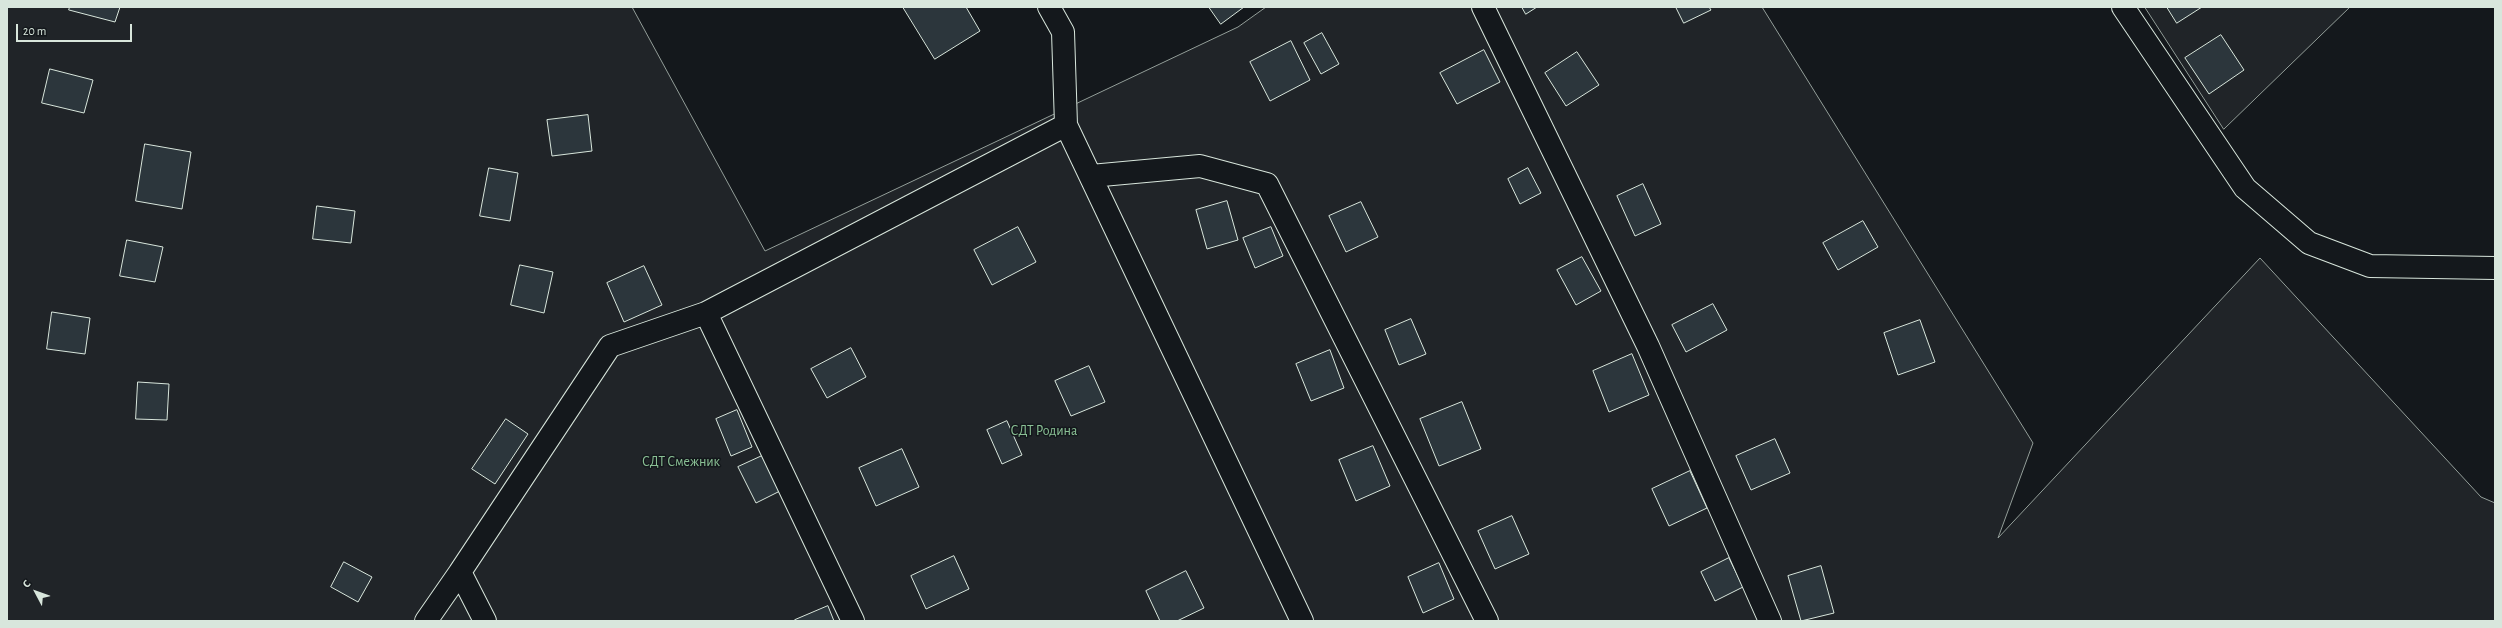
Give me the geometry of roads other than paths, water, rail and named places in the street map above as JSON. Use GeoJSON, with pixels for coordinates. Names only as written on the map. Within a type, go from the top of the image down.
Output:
{"type":"FeatureCollection","features":[{"type":"Feature","properties":{"kind":"street"},"geometry":{"type":"LineString","coordinates":[[1049,7],[1063,32],[1066,126],[1302,621]]}},
{"type":"Feature","properties":{"kind":"street"},"geometry":{"type":"LineString","coordinates":[[1483,7],[1648,346],[1770,621]]}},
{"type":"Feature","properties":{"kind":"street"},"geometry":{"type":"LineString","coordinates":[[2123,7],[2245,188],[2309,243],[2370,266],[2495,268]]}},
{"type":"Feature","properties":{"kind":"street"},"geometry":{"type":"LineString","coordinates":[[426,621],[610,346],[706,313],[1066,126]]}},
{"type":"Feature","properties":{"kind":"street"},"geometry":{"type":"LineString","coordinates":[[1091,176],[1200,166],[1267,184],[1487,621]]}},
{"type":"Feature","properties":{"kind":"street"},"geometry":{"type":"LineString","coordinates":[[706,313],[853,621]]}},
{"type":"Feature","properties":{"kind":"street"},"geometry":{"type":"LineString","coordinates":[[460,572],[484,621]]}},
{"type":"Feature","properties":{"kind":"park label","name":"СДТ Родина"},"geometry":{"type":"Point","coordinates":[1044,431]}},
{"type":"Feature","properties":{"kind":"park label","name":"СДТ Смежник"},"geometry":{"type":"Point","coordinates":[681,462]}}]}
